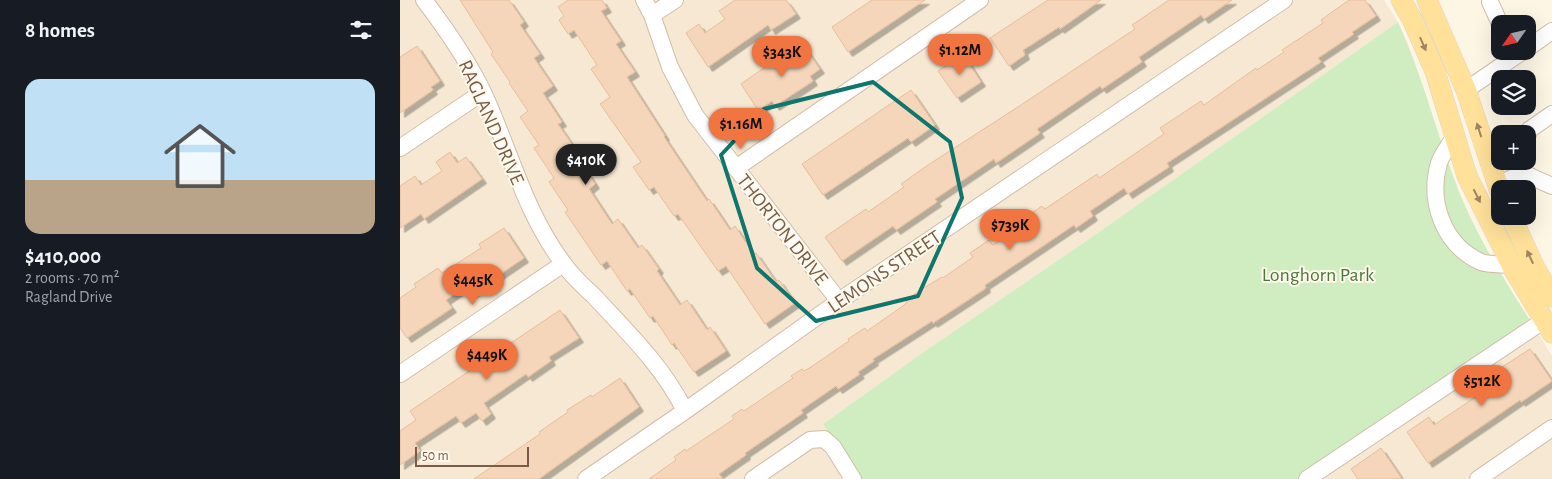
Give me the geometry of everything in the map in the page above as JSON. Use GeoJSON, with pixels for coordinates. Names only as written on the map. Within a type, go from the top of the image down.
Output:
{"type":"FeatureCollection","features":[{"type":"Feature","properties":{"kind":"main road"},"geometry":{"type":"LineString","coordinates":[[1401,0],[1412,19],[1435,71],[1467,176],[1512,265],[1548,327]]}},
{"type":"Feature","properties":{"kind":"main road"},"geometry":{"type":"LineString","coordinates":[[1427,0],[1466,90],[1495,180]]}},
{"type":"Feature","properties":{"kind":"main road"},"geometry":{"type":"LineString","coordinates":[[1515,225],[1535,268],[1552,297]]}},
{"type":"Feature","properties":{"kind":"street","name":"RAGLAND DRIVE"},"geometry":{"type":"LineString","coordinates":[[424,0],[453,39],[483,92],[522,190],[541,228],[563,264],[650,357],[676,392],[685,411]]}},
{"type":"Feature","properties":{"kind":"street","name":"THORTON DRIVE"},"geometry":{"type":"LineString","coordinates":[[644,0],[652,15],[670,67],[694,115],[839,301]]}},
{"type":"Feature","properties":{"kind":"street"},"geometry":{"type":"LineString","coordinates":[[652,15],[675,0]]}},
{"type":"Feature","properties":{"kind":"street"},"geometry":{"type":"LineString","coordinates":[[736,168],[980,0]]}},
{"type":"Feature","properties":{"kind":"street","name":"LEMONS STREET"},"geometry":{"type":"LineString","coordinates":[[586,479],[839,301],[1284,0]]}},
{"type":"Feature","properties":{"kind":"street"},"geometry":{"type":"LineString","coordinates":[[1490,2],[1496,15]]}},
{"type":"Feature","properties":{"kind":"street"},"geometry":{"type":"LineString","coordinates":[[1536,42],[1552,31]]}},
{"type":"Feature","properties":{"kind":"street"},"geometry":{"type":"LineString","coordinates":[[1466,90],[1509,60]]}},
{"type":"Feature","properties":{"kind":"street"},"geometry":{"type":"LineString","coordinates":[[400,148],[483,92]]}},
{"type":"Feature","properties":{"kind":"street"},"geometry":{"type":"LineString","coordinates":[[1536,126],[1552,114]]}},
{"type":"Feature","properties":{"kind":"street"},"geometry":{"type":"LineString","coordinates":[[1455,136],[1439,161],[1436,179],[1439,215],[1457,245],[1482,262],[1512,265]]}},
{"type":"Feature","properties":{"kind":"street"},"geometry":{"type":"LineString","coordinates":[[1508,180],[1520,170]]}},
{"type":"Feature","properties":{"kind":"street"},"geometry":{"type":"LineString","coordinates":[[1528,170],[1552,186]]}},
{"type":"Feature","properties":{"kind":"street"},"geometry":{"type":"LineString","coordinates":[[400,374],[563,264]]}},
{"type":"Feature","properties":{"kind":"street"},"geometry":{"type":"LineString","coordinates":[[1307,479],[1548,327]]}},
{"type":"Feature","properties":{"kind":"street"},"geometry":{"type":"LineString","coordinates":[[1478,479],[1552,428]]}},
{"type":"Feature","properties":{"kind":"street"},"geometry":{"type":"LineString","coordinates":[[753,479],[810,440],[824,439],[833,447],[853,479]]}},
{"type":"Feature","properties":{"kind":"highlighted area"},"geometry":{"type":"Polygon","coordinates":[[[873,82],[950,142],[962,198],[918,296],[816,321],[757,268],[721,155],[764,109],[873,82]]]}},
{"type":"Feature","properties":{"kind":"shaded area"},"geometry":{"type":"Polygon","coordinates":[[[400,0],[1384,0],[1398,22],[824,423],[861,479],[400,479],[400,0]]]}},
{"type":"Feature","properties":{"kind":"shaded area"},"geometry":{"type":"Polygon","coordinates":[[[1533,325],[1552,356],[1552,479],[1299,479],[1533,325]]]}},
{"type":"Feature","properties":{"kind":"green space","name":"Longhorn Park"},"geometry":{"type":"Polygon","coordinates":[[[1398,22],[1414,61],[1448,161],[1471,218],[1490,254],[1533,325],[1299,479],[861,479],[823,424],[1398,22]]]}},
{"type":"Feature","properties":{"kind":"building"},"geometry":{"type":"Polygon","coordinates":[[[460,0],[509,0],[524,22],[520,25],[540,54],[534,58],[553,86],[543,93],[562,122],[558,124],[578,153],[576,155],[595,184],[589,189],[612,224],[618,219],[638,248],[642,245],[659,269],[657,271],[680,305],[687,300],[707,330],[710,327],[726,351],[694,372],[674,343],[672,345],[653,316],[650,318],[630,289],[627,291],[607,261],[601,265],[565,212],[568,210],[549,182],[554,178],[534,148],[539,145],[520,117],[528,111],[491,54],[493,52],[460,0]]]}},
{"type":"Feature","properties":{"kind":"building"},"geometry":{"type":"Polygon","coordinates":[[[568,0],[602,0],[607,8],[601,11],[621,41],[616,44],[635,72],[627,77],[664,137],[707,201],[709,199],[730,230],[735,226],[754,255],[756,253],[776,282],[779,280],[795,303],[765,324],[726,266],[718,271],[678,214],[674,216],[654,187],[649,190],[633,167],[641,162],[600,104],[610,97],[591,69],[597,65],[574,30],[568,34],[559,20],[564,16],[558,7],[568,0]]]}},
{"type":"Feature","properties":{"kind":"building"},"geometry":{"type":"Polygon","coordinates":[[[735,0],[786,0],[796,14],[771,30],[768,25],[708,67],[686,33],[699,24],[705,33],[725,19],[719,11],[735,0]]]}},
{"type":"Feature","properties":{"kind":"building"},"geometry":{"type":"Polygon","coordinates":[[[872,0],[925,0],[848,52],[832,27],[872,0]]]}},
{"type":"Feature","properties":{"kind":"building"},"geometry":{"type":"Polygon","coordinates":[[[1048,0],[1101,0],[1060,29],[1059,27],[1023,50],[1025,55],[1009,66],[990,38],[1048,0]]]}},
{"type":"Feature","properties":{"kind":"building"},"geometry":{"type":"Polygon","coordinates":[[[1169,0],[1232,0],[1204,19],[1201,15],[1139,57],[1142,62],[1102,89],[1100,86],[1037,129],[1040,133],[996,163],[994,159],[935,199],[937,202],[896,230],[893,226],[842,261],[825,237],[866,209],[868,212],[904,187],[901,184],[928,165],[1135,29],[1132,25],[1169,0]]]}},
{"type":"Feature","properties":{"kind":"building"},"geometry":{"type":"Polygon","coordinates":[[[1349,0],[1365,0],[1376,16],[1352,32],[1354,34],[1318,58],[1321,62],[1167,163],[1169,167],[1128,194],[1124,188],[1090,211],[1093,216],[1076,228],[1074,225],[985,285],[986,288],[971,298],[873,359],[874,361],[858,372],[860,374],[838,389],[836,386],[801,410],[803,413],[745,453],[746,455],[719,474],[723,479],[649,479],[676,460],[674,457],[685,449],[686,451],[734,419],[732,416],[742,409],[744,411],[793,378],[791,376],[802,369],[804,371],[811,367],[865,328],[867,331],[903,306],[907,302],[906,300],[973,257],[970,253],[989,240],[993,245],[1012,232],[1010,228],[1042,206],[1045,209],[1097,174],[1099,178],[1164,134],[1160,128],[1201,101],[1204,105],[1256,68],[1257,70],[1284,52],[1282,50],[1323,23],[1321,20],[1349,0]]]}},
{"type":"Feature","properties":{"kind":"building"},"geometry":{"type":"Polygon","coordinates":[[[801,42],[820,69],[810,76],[813,81],[775,106],[772,101],[758,110],[741,84],[801,42]]]}},
{"type":"Feature","properties":{"kind":"building"},"geometry":{"type":"Polygon","coordinates":[[[417,46],[440,81],[431,87],[433,90],[400,113],[400,57],[417,46]]]}},
{"type":"Feature","properties":{"kind":"building"},"geometry":{"type":"Polygon","coordinates":[[[963,54],[981,82],[957,98],[938,71],[963,54]]]}},
{"type":"Feature","properties":{"kind":"building"},"geometry":{"type":"Polygon","coordinates":[[[911,90],[935,125],[911,142],[908,138],[823,195],[802,164],[911,90]]]}},
{"type":"Feature","properties":{"kind":"building"},"geometry":{"type":"Polygon","coordinates":[[[450,152],[457,163],[466,157],[482,179],[424,219],[421,214],[400,228],[400,186],[415,176],[421,185],[442,171],[436,162],[450,152]]]}},
{"type":"Feature","properties":{"kind":"building"},"geometry":{"type":"Polygon","coordinates":[[[504,228],[524,258],[471,294],[466,286],[446,300],[452,308],[407,338],[400,328],[400,298],[416,287],[414,284],[438,268],[442,273],[481,248],[479,244],[504,228]]]}},
{"type":"Feature","properties":{"kind":"building"},"geometry":{"type":"Polygon","coordinates":[[[560,310],[579,338],[549,357],[551,361],[528,377],[526,374],[484,403],[491,414],[482,421],[476,413],[461,423],[456,416],[415,443],[420,451],[400,465],[400,431],[416,420],[410,411],[560,310]]]}},
{"type":"Feature","properties":{"kind":"building"},"geometry":{"type":"Polygon","coordinates":[[[1530,349],[1552,381],[1521,402],[1520,400],[1428,463],[1407,432],[1429,417],[1434,425],[1505,377],[1499,369],[1530,349]]]}},
{"type":"Feature","properties":{"kind":"building"},"geometry":{"type":"Polygon","coordinates":[[[620,378],[639,407],[539,479],[474,479],[540,434],[539,432],[568,412],[567,410],[591,395],[592,397],[620,378]]]}},
{"type":"Feature","properties":{"kind":"building"},"geometry":{"type":"Polygon","coordinates":[[[1381,448],[1402,479],[1358,479],[1351,469],[1381,448]]]}}]}
